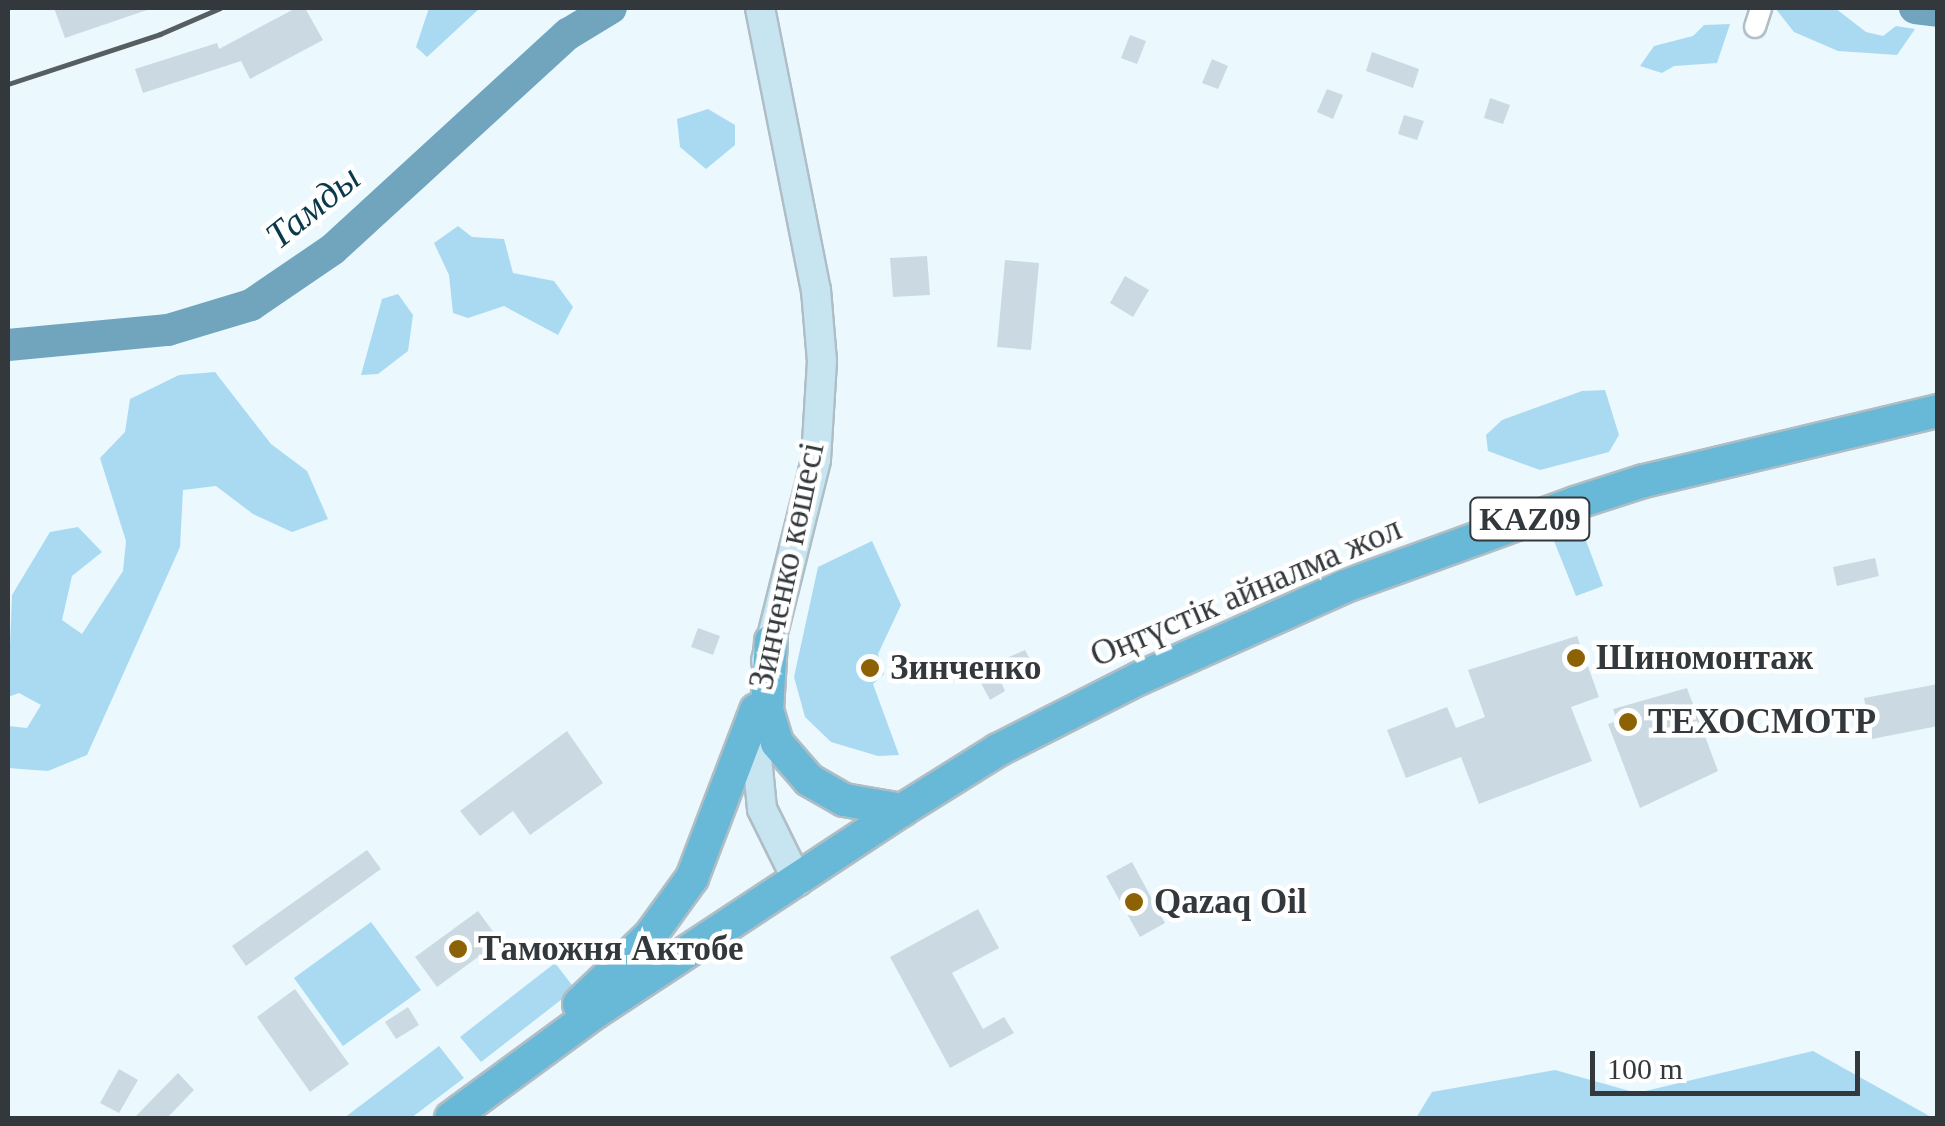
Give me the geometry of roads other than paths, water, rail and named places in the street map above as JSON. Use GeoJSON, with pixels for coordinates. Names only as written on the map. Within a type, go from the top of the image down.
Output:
{"type":"FeatureCollection","features":[{"type":"Feature","properties":{"kind":"highway","name":"Оңтүстік айналма жол"},"geometry":{"type":"LineString","coordinates":[[451,1118],[524,1062],[998,750],[1343,587],[1644,480],[1938,412]]}},
{"type":"Feature","properties":{"kind":"highway"},"geometry":{"type":"LineString","coordinates":[[771,641],[767,710],[776,743],[809,780],[844,800],[902,810]]}},
{"type":"Feature","properties":{"kind":"highway"},"geometry":{"type":"LineString","coordinates":[[524,1062],[650,936],[692,878],[756,710]]}},
{"type":"Feature","properties":{"kind":"main road","name":"Зинченко көшесі"},"geometry":{"type":"LineString","coordinates":[[760,8],[816,290],[822,361],[816,460],[756,710],[754,767],[762,809],[798,882]]}},
{"type":"Feature","properties":{"kind":"waterway","name":"Тамды"},"geometry":{"type":"LineString","coordinates":[[8,345],[168,330],[251,305],[333,249],[568,34],[611,8]]}},
{"type":"Feature","properties":{"kind":"waterway","name":"Тамды"},"geometry":{"type":"LineString","coordinates":[[1915,8],[1938,11]]}},
{"type":"Feature","properties":{"kind":"railway"},"geometry":{"type":"LineString","coordinates":[[8,84],[160,34],[220,8]]}},
{"type":"Feature","properties":{"kind":"place","name":"Шиномонтаж"},"geometry":{"type":"Point","coordinates":[1576,658]}},
{"type":"Feature","properties":{"kind":"place","name":"Зинченко"},"geometry":{"type":"Point","coordinates":[870,668]}},
{"type":"Feature","properties":{"kind":"place","name":"ТЕХОСМОТР"},"geometry":{"type":"Point","coordinates":[1628,722]}},
{"type":"Feature","properties":{"kind":"place","name":"Qazaq Oil"},"geometry":{"type":"Point","coordinates":[1134,902]}},
{"type":"Feature","properties":{"kind":"place","name":"Таможня Актобе"},"geometry":{"type":"Point","coordinates":[458,949]}}]}
